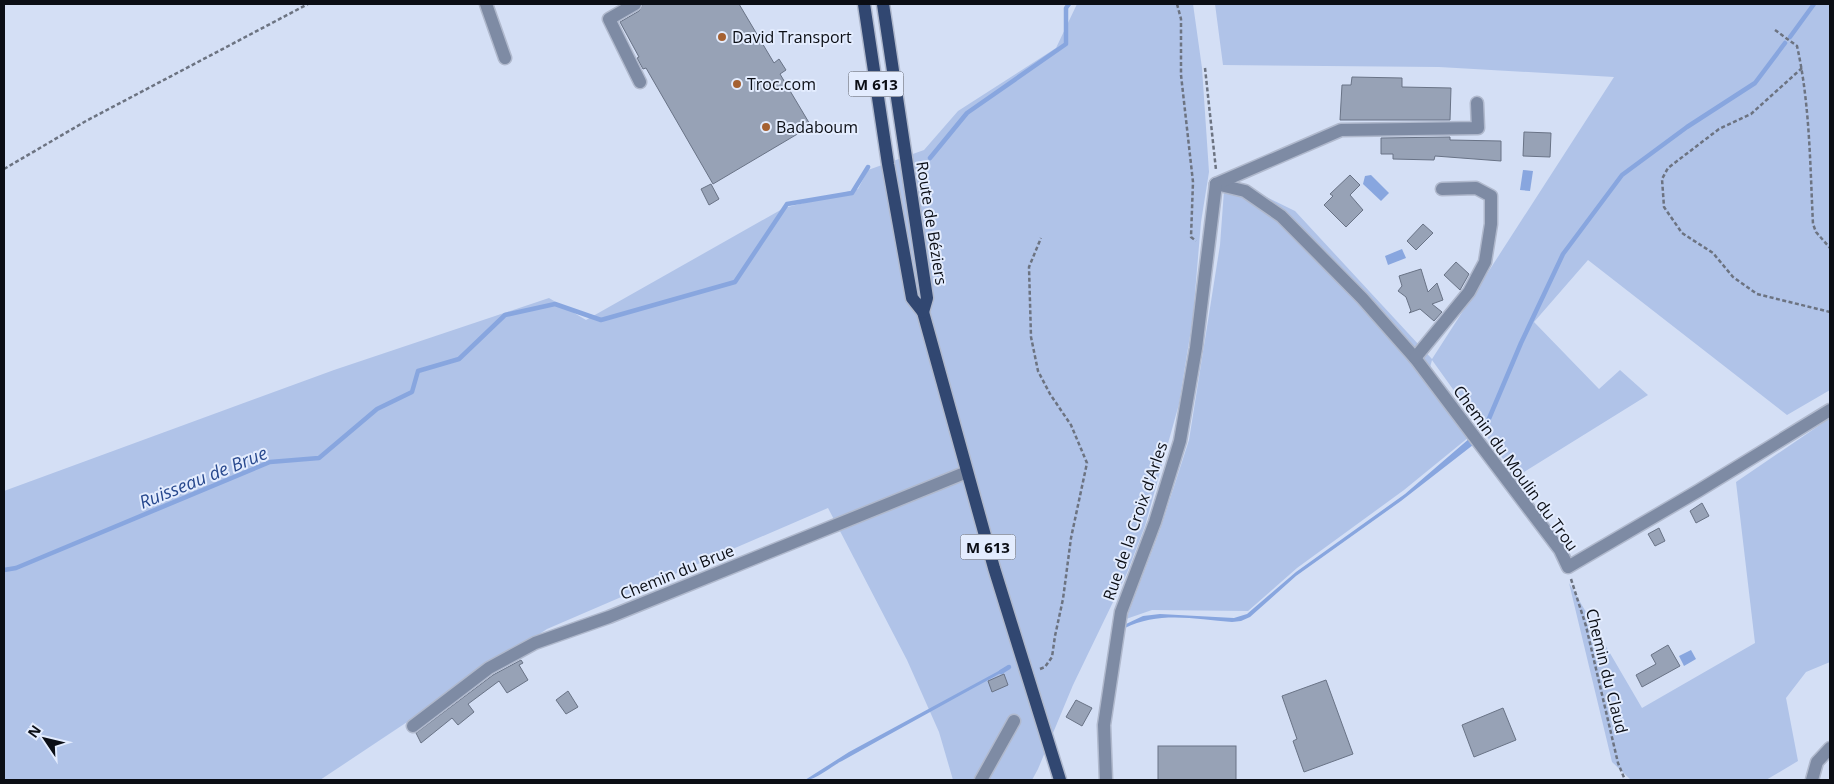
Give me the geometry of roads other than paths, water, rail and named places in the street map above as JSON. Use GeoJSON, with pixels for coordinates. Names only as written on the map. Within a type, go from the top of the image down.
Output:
{"type":"FeatureCollection","features":[{"type":"Feature","properties":{"kind":"main road","name":"Route de Béziers"},"geometry":{"type":"LineString","coordinates":[[864,4],[888,164],[912,298],[923,312]]}},
{"type":"Feature","properties":{"kind":"main road","name":"Route de Béziers"},"geometry":{"type":"LineString","coordinates":[[883,4],[927,298],[923,312]]}},
{"type":"Feature","properties":{"kind":"main road","name":"M 613"},"geometry":{"type":"LineString","coordinates":[[923,312],[967,472],[1060,780]]}},
{"type":"Feature","properties":{"kind":"street"},"geometry":{"type":"LineString","coordinates":[[486,4],[505,58]]}},
{"type":"Feature","properties":{"kind":"street"},"geometry":{"type":"LineString","coordinates":[[635,4],[609,19],[640,82]]}},
{"type":"Feature","properties":{"kind":"street"},"geometry":{"type":"LineString","coordinates":[[1216,184],[1341,130],[1478,128],[1477,103]]}},
{"type":"Feature","properties":{"kind":"street","name":"Rue de la Croix d'Arles"},"geometry":{"type":"LineString","coordinates":[[1106,780],[1104,725],[1121,612],[1155,522],[1180,442],[1196,348],[1216,184]]}},
{"type":"Feature","properties":{"kind":"street","name":"Chemin du Moulin du Trou"},"geometry":{"type":"LineString","coordinates":[[1216,184],[1245,191],[1281,216],[1362,298],[1415,358],[1560,550],[1568,567],[1698,491],[1830,410]]}},
{"type":"Feature","properties":{"kind":"street"},"geometry":{"type":"LineString","coordinates":[[1415,358],[1469,292],[1485,262],[1491,224],[1490,196],[1476,188],[1442,189]]}},
{"type":"Feature","properties":{"kind":"street","name":"Chemin du Brue"},"geometry":{"type":"LineString","coordinates":[[413,726],[489,668],[535,643],[627,610],[967,472]]}},
{"type":"Feature","properties":{"kind":"street"},"geometry":{"type":"LineString","coordinates":[[981,780],[1014,721]]}},
{"type":"Feature","properties":{"kind":"street"},"geometry":{"type":"LineString","coordinates":[[1812,780],[1818,762],[1830,748]]}},
{"type":"Feature","properties":{"kind":"waterway","name":"Ruisseau de Brue"},"geometry":{"type":"LineString","coordinates":[[930,158],[967,113],[1066,44],[1066,8],[1069,4]]}},
{"type":"Feature","properties":{"kind":"waterway"},"geometry":{"type":"LineString","coordinates":[[1790,37],[1814,4]]}},
{"type":"Feature","properties":{"kind":"waterway"},"geometry":{"type":"LineString","coordinates":[[1485,428],[1521,343],[1563,254],[1622,175],[1687,127],[1755,83],[1785,43]]}},
{"type":"Feature","properties":{"kind":"waterway","name":"Ruisseau de Brue"},"geometry":{"type":"LineString","coordinates":[[4,570],[16,568],[270,462],[319,458],[377,409],[412,392],[418,371],[459,359],[505,315],[555,304],[601,320],[735,282],[787,204],[852,193],[868,167]]}},
{"type":"Feature","properties":{"kind":"waterway"},"geometry":{"type":"LineString","coordinates":[[1001,672],[1009,667]]}},
{"type":"Feature","properties":{"kind":"place","name":"David Transport"},"geometry":{"type":"Point","coordinates":[722,37]}},
{"type":"Feature","properties":{"kind":"place","name":"Troc.com"},"geometry":{"type":"Point","coordinates":[737,84]}},
{"type":"Feature","properties":{"kind":"place","name":"Badaboum"},"geometry":{"type":"Point","coordinates":[766,127]}}]}
